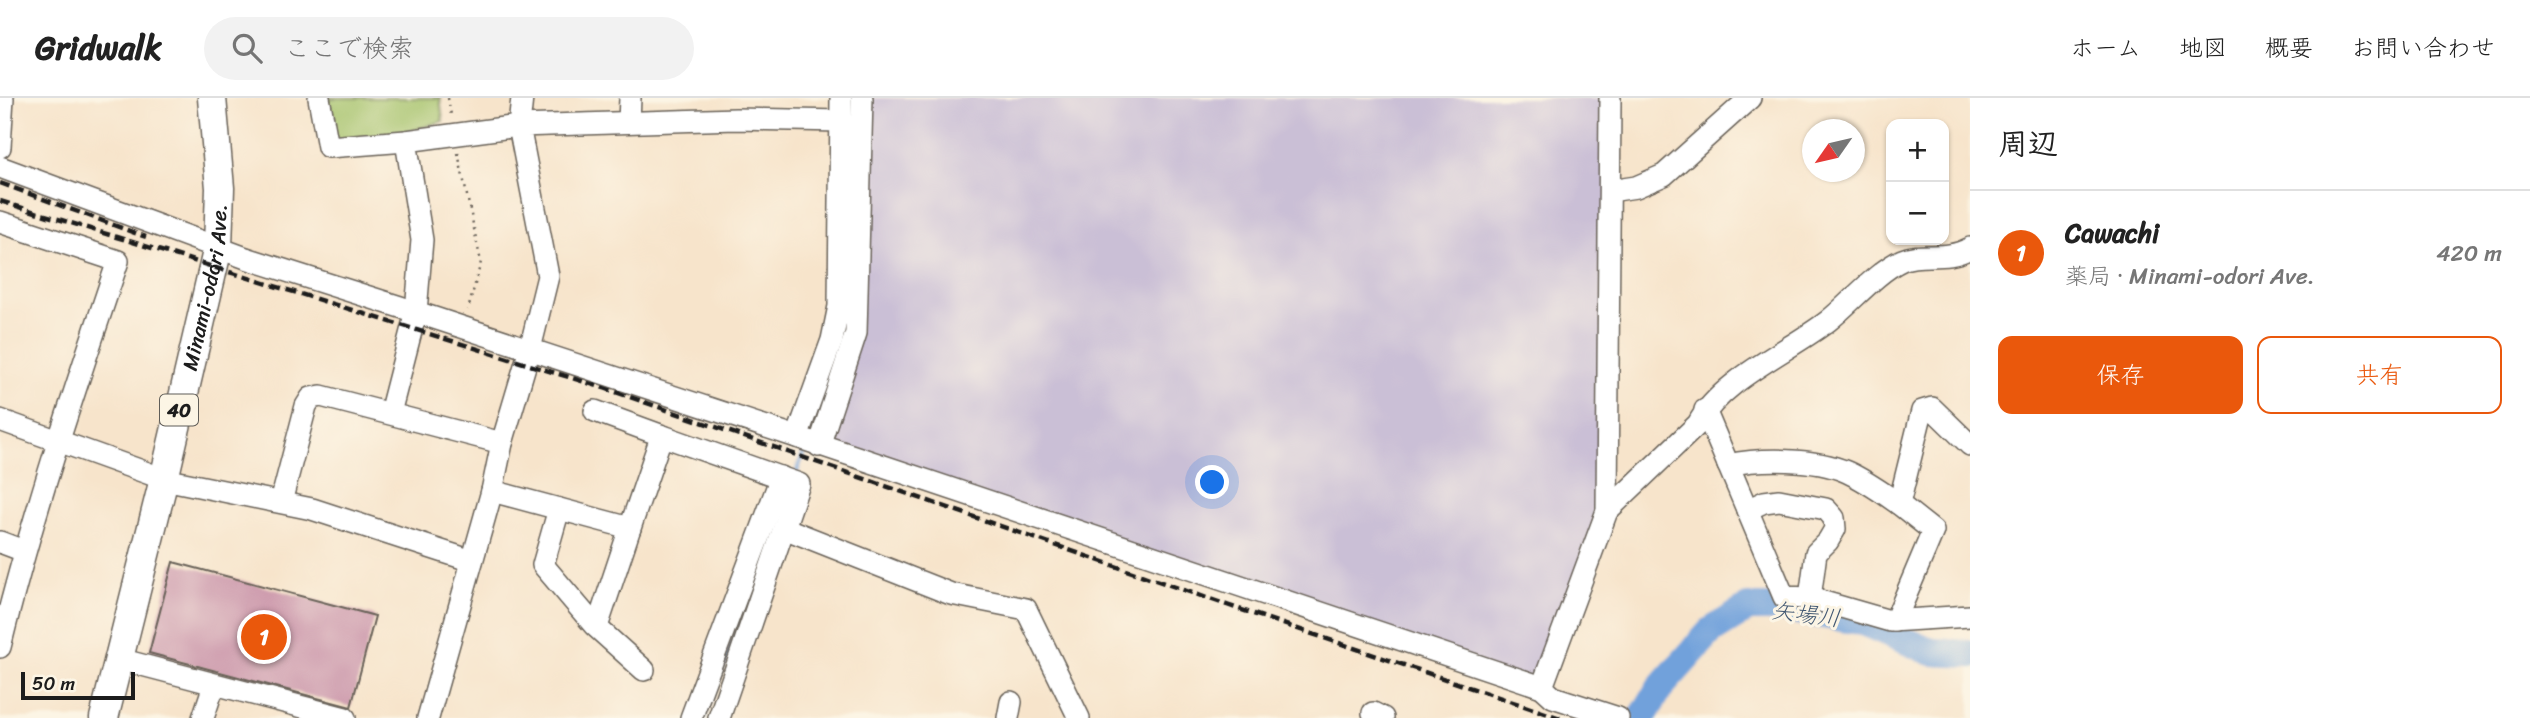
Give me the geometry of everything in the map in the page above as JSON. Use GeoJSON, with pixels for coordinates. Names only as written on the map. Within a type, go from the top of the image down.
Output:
{"type":"FeatureCollection","features":[{"type":"Feature","properties":{"kind":"main road","name":"Minami-odori Ave."},"geometry":{"type":"LineString","coordinates":[[104,718],[218,247],[220,188],[212,98]]}},
{"type":"Feature","properties":{"kind":"street"},"geometry":{"type":"LineString","coordinates":[[0,147],[3,98]]}},
{"type":"Feature","properties":{"kind":"street"},"geometry":{"type":"LineString","coordinates":[[319,98],[328,147],[406,141],[520,126],[629,122],[736,109],[841,121]]}},
{"type":"Feature","properties":{"kind":"street"},"geometry":{"type":"LineString","coordinates":[[428,718],[492,491],[502,443],[548,276],[520,126],[523,98]]}},
{"type":"Feature","properties":{"kind":"street"},"geometry":{"type":"LineString","coordinates":[[629,122],[630,98]]}},
{"type":"Feature","properties":{"kind":"street"},"geometry":{"type":"LineString","coordinates":[[797,437],[832,340],[839,306],[841,98]]}},
{"type":"Feature","properties":{"kind":"street"},"geometry":{"type":"LineString","coordinates":[[818,446],[856,333],[862,98]]}},
{"type":"Feature","properties":{"kind":"street"},"geometry":{"type":"LineString","coordinates":[[1542,687],[1607,511],[1610,98]]}},
{"type":"Feature","properties":{"kind":"street"},"geometry":{"type":"LineString","coordinates":[[1610,191],[1636,187],[1664,176],[1749,98]]}},
{"type":"Feature","properties":{"kind":"street"},"geometry":{"type":"LineString","coordinates":[[390,413],[416,312],[422,240],[406,141]]}},
{"type":"Feature","properties":{"kind":"street"},"geometry":{"type":"LineString","coordinates":[[0,167],[246,258],[797,437],[1542,687],[1553,697],[1618,718]]}},
{"type":"Feature","properties":{"kind":"street"},"geometry":{"type":"LineString","coordinates":[[0,222],[118,261],[57,442],[24,551],[0,647]]}},
{"type":"Feature","properties":{"kind":"street"},"geometry":{"type":"LineString","coordinates":[[1607,511],[1698,424],[1705,410],[1727,391],[1826,323],[1904,259],[1958,255],[1970,248]]}},
{"type":"Feature","properties":{"kind":"street"},"geometry":{"type":"LineString","coordinates":[[281,502],[306,406],[312,398],[321,397],[390,413],[502,443]]}},
{"type":"Feature","properties":{"kind":"street"},"geometry":{"type":"LineString","coordinates":[[1899,503],[1922,411],[1932,408],[1970,446]]}},
{"type":"Feature","properties":{"kind":"street"},"geometry":{"type":"LineString","coordinates":[[1705,410],[1784,597],[1810,598],[1895,621],[1970,616]]}},
{"type":"Feature","properties":{"kind":"street"},"geometry":{"type":"LineString","coordinates":[[594,411],[799,484],[719,718]]}},
{"type":"Feature","properties":{"kind":"street"},"geometry":{"type":"LineString","coordinates":[[0,420],[164,479],[312,509],[472,561]]}},
{"type":"Feature","properties":{"kind":"street"},"geometry":{"type":"LineString","coordinates":[[597,627],[663,436]]}},
{"type":"Feature","properties":{"kind":"street"},"geometry":{"type":"LineString","coordinates":[[1728,465],[1749,460],[1802,461],[1847,472],[1899,503],[1933,531],[1895,621]]}},
{"type":"Feature","properties":{"kind":"street"},"geometry":{"type":"LineString","coordinates":[[691,718],[781,477]]}},
{"type":"Feature","properties":{"kind":"street"},"geometry":{"type":"LineString","coordinates":[[492,491],[630,528]]}},
{"type":"Feature","properties":{"kind":"street"},"geometry":{"type":"LineString","coordinates":[[1747,510],[1764,502],[1779,500],[1826,509],[1834,518],[1835,528],[1828,541],[1815,552],[1810,598]]}},
{"type":"Feature","properties":{"kind":"street"},"geometry":{"type":"LineString","coordinates":[[559,509],[543,565],[597,627],[644,670]]}},
{"type":"Feature","properties":{"kind":"street"},"geometry":{"type":"LineString","coordinates":[[784,528],[951,594],[1026,609],[1079,718]]}},
{"type":"Feature","properties":{"kind":"street"},"geometry":{"type":"LineString","coordinates":[[0,542],[24,551]]}},
{"type":"Feature","properties":{"kind":"street"},"geometry":{"type":"LineString","coordinates":[[119,659],[315,714],[345,718]]}},
{"type":"Feature","properties":{"kind":"street"},"geometry":{"type":"LineString","coordinates":[[203,718],[214,685]]}},
{"type":"Feature","properties":{"kind":"path"},"geometry":{"type":"LineString","coordinates":[[454,134],[481,262],[463,327]]}},
{"type":"Feature","properties":{"kind":"shaded area"},"geometry":{"type":"Polygon","coordinates":[[[861,98],[1610,98],[1607,511],[1542,687],[819,446],[856,333],[861,98]]]}},
{"type":"Feature","properties":{"kind":"green space"},"geometry":{"type":"Polygon","coordinates":[[[323,98],[440,98],[443,121],[408,132],[333,142],[323,98]]]}},
{"type":"Feature","properties":{"kind":"building"},"geometry":{"type":"Polygon","coordinates":[[[173,562],[375,616],[351,707],[149,653],[173,562]]]}},
{"type":"Feature","properties":{"kind":"waterway"},"geometry":{"type":"LineString","coordinates":[[812,431],[835,362]]}},
{"type":"Feature","properties":{"kind":"waterway"},"geometry":{"type":"LineString","coordinates":[[796,474],[805,449]]}},
{"type":"Feature","properties":{"kind":"waterway"},"geometry":{"type":"LineString","coordinates":[[704,718],[746,607]]}},
{"type":"Feature","properties":{"kind":"waterway","name":"矢場川"},"geometry":{"type":"LineString","coordinates":[[1642,718],[1660,688],[1711,631],[1748,608],[1778,608],[1860,621],[1932,652],[1970,654]]}},
{"type":"Feature","properties":{"kind":"railway"},"geometry":{"type":"LineString","coordinates":[[0,183],[146,237]]}},
{"type":"Feature","properties":{"kind":"railway"},"geometry":{"type":"LineString","coordinates":[[0,201],[604,388],[1560,718]]}},
{"type":"Feature","properties":{"kind":"place","name":"Cawachi"},"geometry":{"type":"Point","coordinates":[264,637]}}]}
